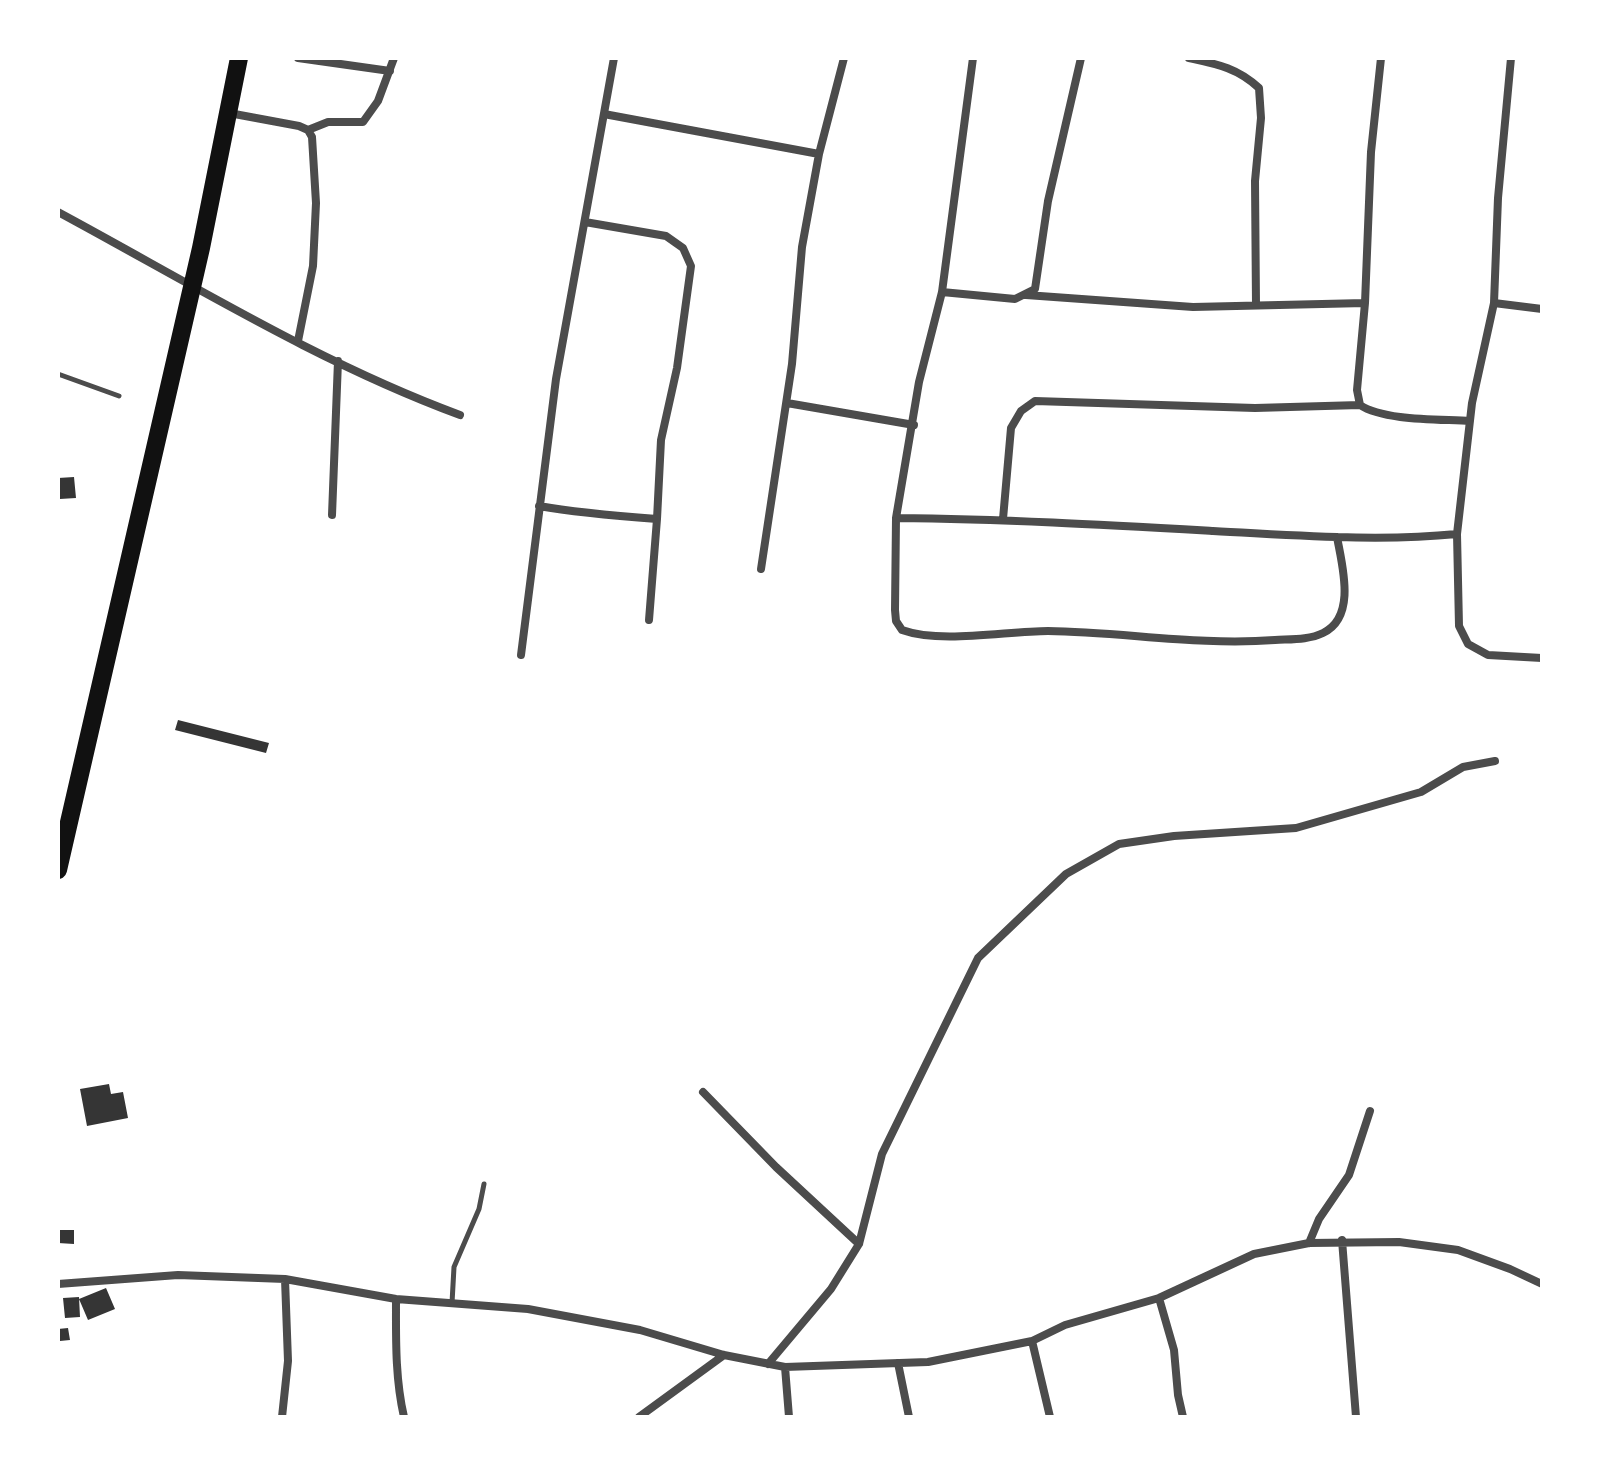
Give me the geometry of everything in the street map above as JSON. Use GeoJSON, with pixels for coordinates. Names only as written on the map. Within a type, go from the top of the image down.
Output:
{"type":"FeatureCollection","features":[{"type":"Feature","properties":{"kind":"main road"},"geometry":{"type":"LineString","coordinates":[[58,870],[192,287],[239,58]]}},
{"type":"Feature","properties":{"kind":"street"},"geometry":{"type":"LineString","coordinates":[[298,58],[390,71]]}},
{"type":"Feature","properties":{"kind":"street"},"geometry":{"type":"LineString","coordinates":[[308,130],[328,122],[363,122],[378,101],[394,58]]}},
{"type":"Feature","properties":{"kind":"street"},"geometry":{"type":"LineString","coordinates":[[521,655],[556,379],[614,58]]}},
{"type":"Feature","properties":{"kind":"street"},"geometry":{"type":"LineString","coordinates":[[761,569],[787,403],[802,247],[819,154],[844,58]]}},
{"type":"Feature","properties":{"kind":"street"},"geometry":{"type":"LineString","coordinates":[[973,58],[942,292],[919,382],[896,518],[896,621],[902,630],[929,636],[1049,631],[1256,642],[1325,633],[1340,615],[1345,585],[1337,537]]}},
{"type":"Feature","properties":{"kind":"street"},"geometry":{"type":"LineString","coordinates":[[942,292],[1015,299],[1035,289],[1048,201],[1081,58]]}},
{"type":"Feature","properties":{"kind":"street"},"geometry":{"type":"LineString","coordinates":[[1189,58],[1245,74],[1259,88],[1261,118],[1255,181],[1256,305]]}},
{"type":"Feature","properties":{"kind":"street"},"geometry":{"type":"LineString","coordinates":[[1360,405],[1357,390],[1365,303],[1371,152],[1381,58]]}},
{"type":"Feature","properties":{"kind":"street"},"geometry":{"type":"LineString","coordinates":[[1511,58],[1498,198],[1494,303],[1472,403],[1457,534],[1459,626],[1468,644],[1488,655],[1542,658]]}},
{"type":"Feature","properties":{"kind":"street"},"geometry":{"type":"LineString","coordinates":[[228,112],[299,126],[308,130],[312,137],[316,203],[313,266],[298,341]]}},
{"type":"Feature","properties":{"kind":"street"},"geometry":{"type":"LineString","coordinates":[[604,114],[819,154]]}},
{"type":"Feature","properties":{"kind":"street"},"geometry":{"type":"LineString","coordinates":[[58,212],[192,287],[298,341],[409,396],[460,415]]}},
{"type":"Feature","properties":{"kind":"street"},"geometry":{"type":"LineString","coordinates":[[585,222],[666,236],[683,248],[691,266],[677,368],[661,440],[649,620]]}},
{"type":"Feature","properties":{"kind":"street"},"geometry":{"type":"LineString","coordinates":[[1026,295],[1193,307],[1365,303]]}},
{"type":"Feature","properties":{"kind":"street"},"geometry":{"type":"LineString","coordinates":[[1494,303],[1542,309]]}},
{"type":"Feature","properties":{"kind":"street"},"geometry":{"type":"LineString","coordinates":[[332,515],[338,361]]}},
{"type":"Feature","properties":{"kind":"street"},"geometry":{"type":"LineString","coordinates":[[1003,519],[1011,428],[1021,411],[1035,401],[1255,408],[1360,405],[1368,411],[1470,421]]}},
{"type":"Feature","properties":{"kind":"street"},"geometry":{"type":"LineString","coordinates":[[787,403],[914,425]]}},
{"type":"Feature","properties":{"kind":"street"},"geometry":{"type":"LineString","coordinates":[[539,506],[594,515],[623,514],[657,519]]}},
{"type":"Feature","properties":{"kind":"street"},"geometry":{"type":"LineString","coordinates":[[896,518],[1003,519],[1337,537],[1409,538],[1457,534]]}},
{"type":"Feature","properties":{"kind":"street"},"geometry":{"type":"LineString","coordinates":[[768,1364],[831,1289],[859,1244],[882,1154],[978,958],[1066,874],[1119,844],[1174,836],[1296,828],[1421,792],[1463,767],[1495,761]]}},
{"type":"Feature","properties":{"kind":"street"},"geometry":{"type":"LineString","coordinates":[[703,1092],[776,1167],[859,1244]]}},
{"type":"Feature","properties":{"kind":"street"},"geometry":{"type":"LineString","coordinates":[[1309,1243],[1319,1219],[1349,1175],[1370,1111]]}},
{"type":"Feature","properties":{"kind":"street"},"geometry":{"type":"LineString","coordinates":[[1342,1240],[1356,1417]]}},
{"type":"Feature","properties":{"kind":"street"},"geometry":{"type":"LineString","coordinates":[[58,1284],[178,1275],[285,1279],[396,1299],[528,1309],[640,1330],[724,1355],[785,1367],[928,1362],[1032,1341],[1065,1325],[1159,1298],[1254,1254],[1309,1243],[1342,1240],[1399,1242],[1458,1250],[1542,1284]]}},
{"type":"Feature","properties":{"kind":"street"},"geometry":{"type":"LineString","coordinates":[[282,1417],[288,1361],[285,1279]]}},
{"type":"Feature","properties":{"kind":"street"},"geometry":{"type":"LineString","coordinates":[[1159,1298],[1174,1350],[1183,1417]]}},
{"type":"Feature","properties":{"kind":"street"},"geometry":{"type":"LineString","coordinates":[[396,1299],[396,1352],[404,1417]]}},
{"type":"Feature","properties":{"kind":"street"},"geometry":{"type":"LineString","coordinates":[[1032,1341],[1050,1417]]}},
{"type":"Feature","properties":{"kind":"street"},"geometry":{"type":"LineString","coordinates":[[639,1417],[724,1355]]}},
{"type":"Feature","properties":{"kind":"street"},"geometry":{"type":"LineString","coordinates":[[898,1363],[909,1417]]}},
{"type":"Feature","properties":{"kind":"street"},"geometry":{"type":"LineString","coordinates":[[785,1367],[789,1417]]}},
{"type":"Feature","properties":{"kind":"lane"},"geometry":{"type":"LineString","coordinates":[[58,374],[119,396]]}},
{"type":"Feature","properties":{"kind":"lane"},"geometry":{"type":"LineString","coordinates":[[452,1304],[454,1267],[479,1209],[484,1184]]}},
{"type":"Feature","properties":{"kind":"building"},"geometry":{"type":"Polygon","coordinates":[[[74,477],[76,498],[60,499],[58,478],[74,477]]]}},
{"type":"Feature","properties":{"kind":"building"},"geometry":{"type":"Polygon","coordinates":[[[178,720],[269,743],[266,753],[175,730],[178,720]]]}},
{"type":"Feature","properties":{"kind":"building"},"geometry":{"type":"Polygon","coordinates":[[[109,1084],[111,1094],[123,1092],[128,1118],[87,1126],[80,1089],[109,1084]]]}},
{"type":"Feature","properties":{"kind":"building"},"geometry":{"type":"Polygon","coordinates":[[[58,1230],[74,1230],[74,1244],[58,1243],[58,1230]]]}},
{"type":"Feature","properties":{"kind":"building"},"geometry":{"type":"Polygon","coordinates":[[[106,1288],[115,1309],[88,1320],[79,1299],[106,1288]]]}},
{"type":"Feature","properties":{"kind":"building"},"geometry":{"type":"Polygon","coordinates":[[[79,1297],[80,1317],[65,1318],[63,1298],[79,1297]]]}},
{"type":"Feature","properties":{"kind":"building"},"geometry":{"type":"Polygon","coordinates":[[[68,1328],[70,1340],[60,1341],[58,1329],[68,1328]]]}}]}
